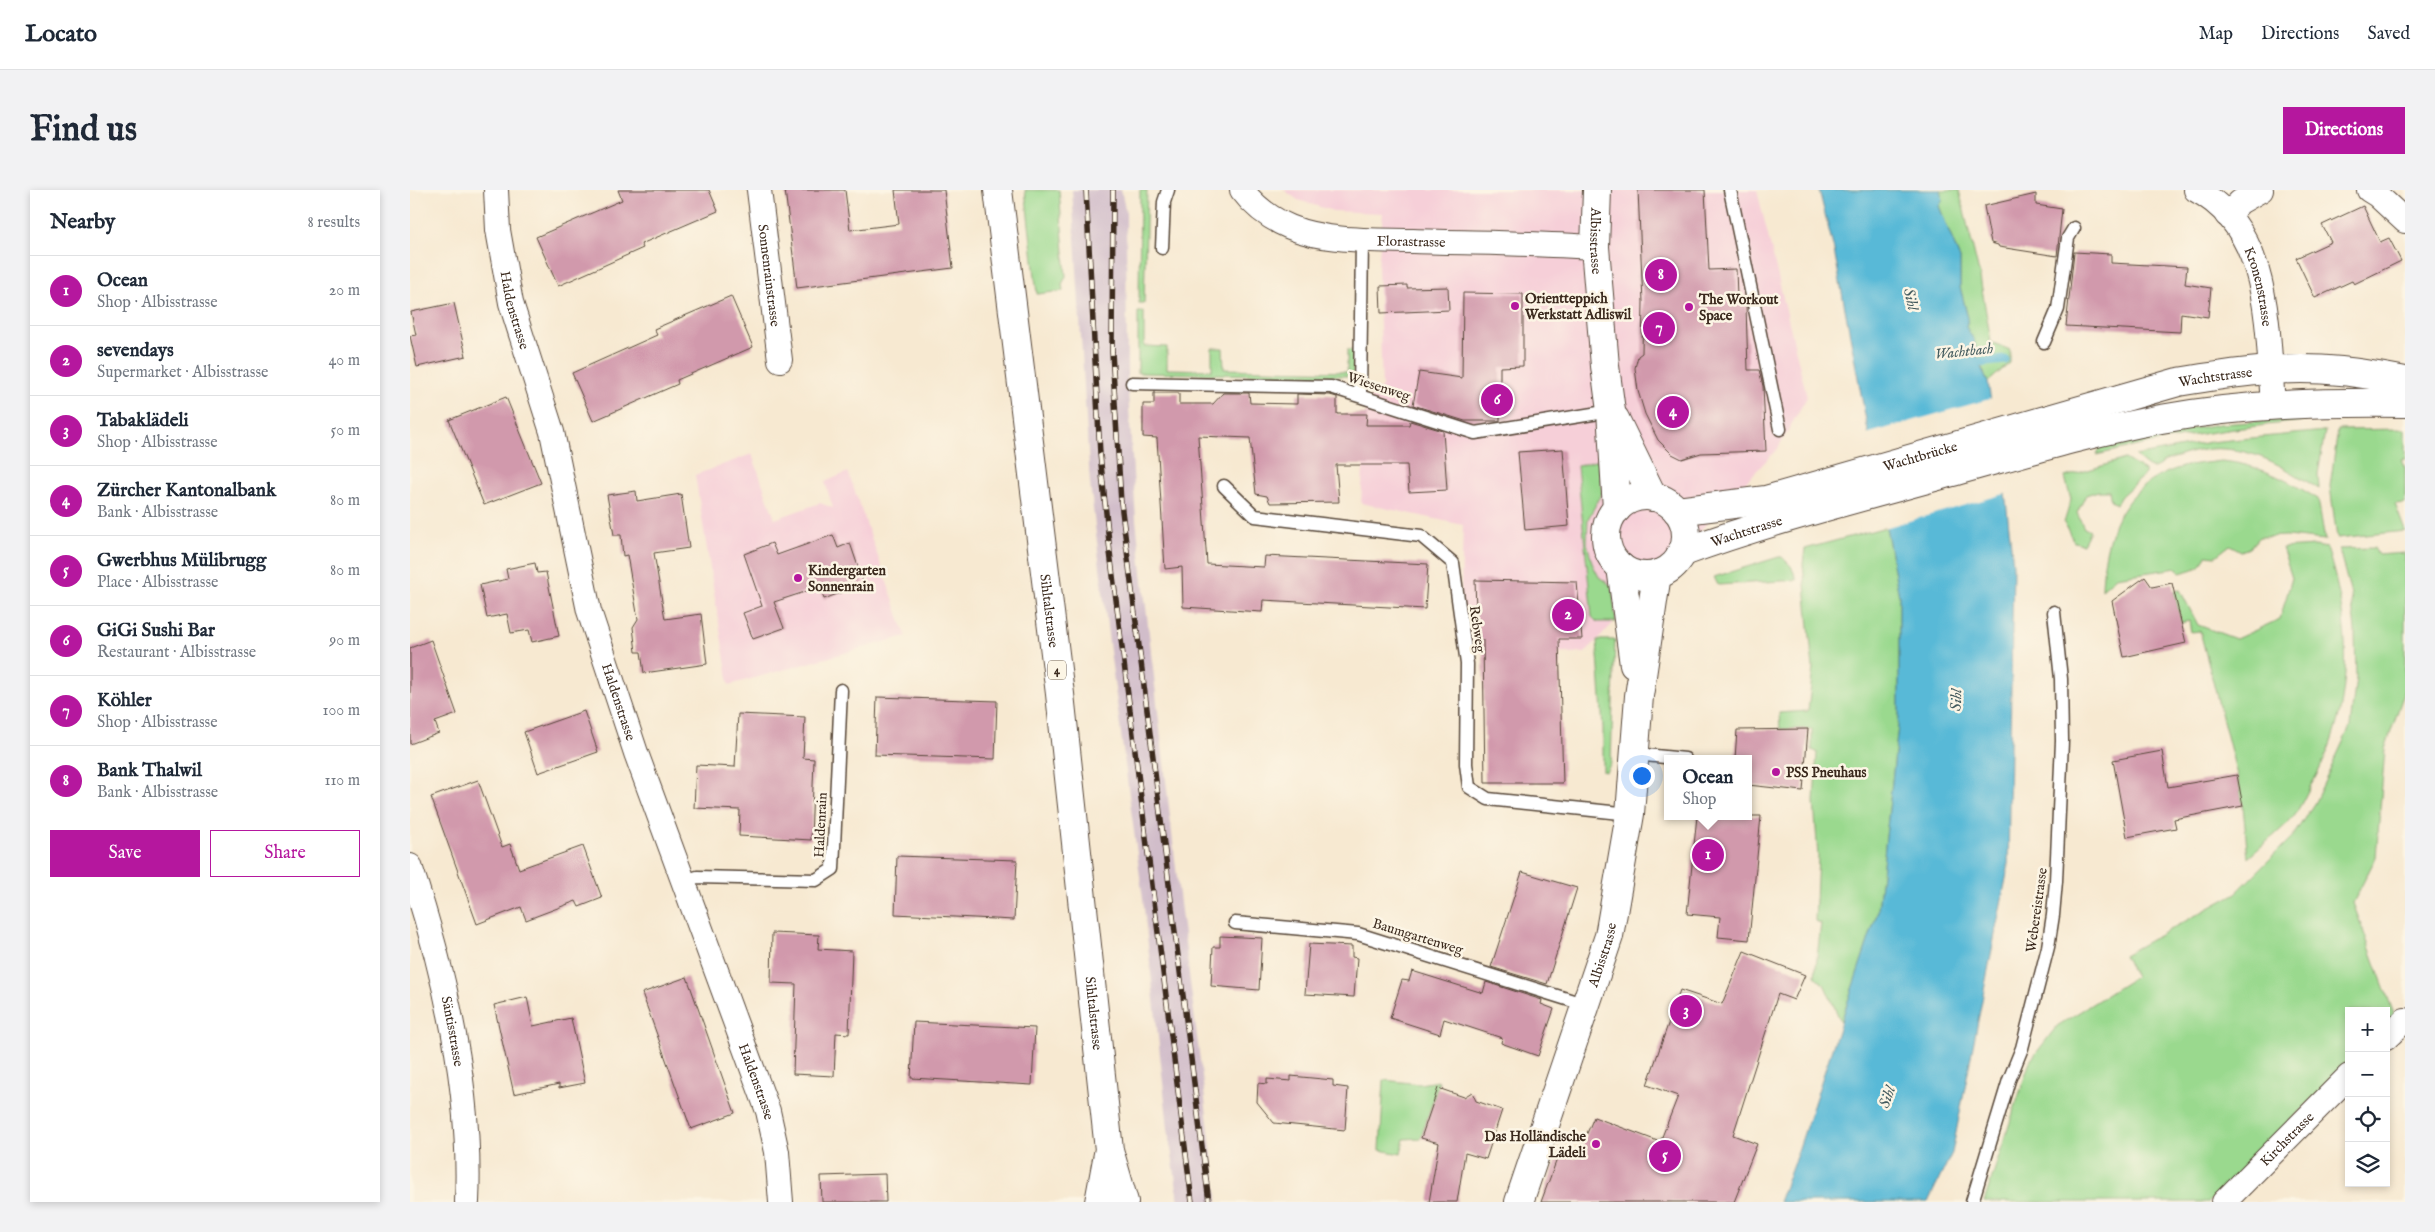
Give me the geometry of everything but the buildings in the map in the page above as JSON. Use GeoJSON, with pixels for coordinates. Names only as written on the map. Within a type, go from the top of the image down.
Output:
{"type":"FeatureCollection","features":[{"type":"Feature","properties":{"kind":"main road","name":"Sihltalstrasse"},"geometry":{"type":"LineString","coordinates":[[998,190],[1060,694],[1108,1150],[1124,1202]]}},
{"type":"Feature","properties":{"kind":"main road","name":"Albisstrasse"},"geometry":{"type":"LineString","coordinates":[[1597,190],[1595,247],[1605,366],[1611,411],[1617,509]]}},
{"type":"Feature","properties":{"kind":"main road","name":"Wachtstrasse"},"geometry":{"type":"LineString","coordinates":[[2031,424],[2178,382],[2232,372],[2340,370],[2405,381]]}},
{"type":"Feature","properties":{"kind":"main road"},"geometry":{"type":"LineString","coordinates":[[2273,405],[2336,401],[2405,403]]}},
{"type":"Feature","properties":{"kind":"main road","name":"Wachtbrücke"},"geometry":{"type":"LineString","coordinates":[[1811,499],[2034,450],[2080,436],[2160,419],[2273,405]]}},
{"type":"Feature","properties":{"kind":"main road","name":"Albisstrasse"},"geometry":{"type":"LineString","coordinates":[[1611,411],[1652,497]]}},
{"type":"Feature","properties":{"kind":"main road","name":"Wachtbrücke"},"geometry":{"type":"LineString","coordinates":[[1811,499],[2031,424]]}},
{"type":"Feature","properties":{"kind":"main road"},"geometry":{"type":"LineString","coordinates":[[1652,497],[1662,500],[1677,511],[1682,519],[1685,536],[1681,554],[1671,566],[1657,574],[1638,575],[1621,567],[1608,550],[1606,539],[1610,519],[1617,509],[1633,498],[1652,497]]}},
{"type":"Feature","properties":{"kind":"main road","name":"Wachtstrasse"},"geometry":{"type":"LineString","coordinates":[[1677,511],[1811,499]]}},
{"type":"Feature","properties":{"kind":"main road","name":"Wachtstrasse"},"geometry":{"type":"LineString","coordinates":[[1681,554],[1742,530],[1811,499]]}},
{"type":"Feature","properties":{"kind":"main road","name":"Albisstrasse"},"geometry":{"type":"LineString","coordinates":[[1621,567],[1638,696]]}},
{"type":"Feature","properties":{"kind":"main road","name":"Albisstrasse"},"geometry":{"type":"LineString","coordinates":[[1519,1202],[1609,936],[1630,814],[1636,754],[1638,696],[1657,574]]}},
{"type":"Feature","properties":{"kind":"main road","name":"Sihltalstrasse"},"geometry":{"type":"LineString","coordinates":[[1099,1202],[1108,1150]]}},
{"type":"Feature","properties":{"kind":"street","name":"Haldenstrasse"},"geometry":{"type":"LineString","coordinates":[[496,190],[498,230],[511,303],[552,432],[589,611],[636,753],[685,881],[768,1110],[776,1152],[781,1202]]}},
{"type":"Feature","properties":{"kind":"street","name":"Sonnenrainstrasse"},"geometry":{"type":"LineString","coordinates":[[759,190],[780,360]]}},
{"type":"Feature","properties":{"kind":"street","name":"Florastrasse"},"geometry":{"type":"LineString","coordinates":[[1242,190],[1256,206],[1272,218],[1290,227],[1310,233],[1362,240],[1595,247]]}},
{"type":"Feature","properties":{"kind":"street","name":"Kronenstrasse"},"geometry":{"type":"LineString","coordinates":[[2196,190],[2227,215],[2248,245],[2260,278],[2266,312],[2273,405]]}},
{"type":"Feature","properties":{"kind":"street"},"geometry":{"type":"LineString","coordinates":[[2227,215],[2240,202],[2261,190]]}},
{"type":"Feature","properties":{"kind":"street"},"geometry":{"type":"LineString","coordinates":[[2369,190],[2378,194],[2405,221]]}},
{"type":"Feature","properties":{"kind":"street","name":"Säntisstrasse"},"geometry":{"type":"LineString","coordinates":[[410,866],[443,982],[454,1033],[462,1088],[467,1202]]}},
{"type":"Feature","properties":{"kind":"street"},"geometry":{"type":"LineString","coordinates":[[2390,1034],[2405,1020]]}},
{"type":"Feature","properties":{"kind":"street","name":"Kirchstrasse"},"geometry":{"type":"LineString","coordinates":[[2224,1202],[2345,1080]]}},
{"type":"Feature","properties":{"kind":"lane"},"geometry":{"type":"LineString","coordinates":[[1162,248],[1164,202],[1168,190]]}},
{"type":"Feature","properties":{"kind":"lane"},"geometry":{"type":"LineString","coordinates":[[1730,190],[1780,429]]}},
{"type":"Feature","properties":{"kind":"lane"},"geometry":{"type":"LineString","coordinates":[[2044,342],[2058,309],[2068,238],[2074,228]]}},
{"type":"Feature","properties":{"kind":"lane"},"geometry":{"type":"LineString","coordinates":[[1360,396],[1362,240]]}},
{"type":"Feature","properties":{"kind":"lane","name":"Wiesenweg"},"geometry":{"type":"LineString","coordinates":[[1132,383],[1332,387],[1475,433],[1611,411]]}},
{"type":"Feature","properties":{"kind":"lane","name":"Rebweg"},"geometry":{"type":"LineString","coordinates":[[1224,486],[1255,516],[1421,536],[1453,562],[1467,664],[1466,764],[1469,787],[1488,799],[1630,814]]}},
{"type":"Feature","properties":{"kind":"lane","name":"Webereistrasse"},"geometry":{"type":"LineString","coordinates":[[1972,1202],[2009,1080],[2022,1048],[2048,947],[2053,916],[2062,741],[2061,679],[2054,612]]}},
{"type":"Feature","properties":{"kind":"lane","name":"Haldenrain"},"geometry":{"type":"LineString","coordinates":[[685,881],[696,877],[816,880],[833,869],[841,690]]}},
{"type":"Feature","properties":{"kind":"lane"},"geometry":{"type":"LineString","coordinates":[[1636,754],[1664,757]]}},
{"type":"Feature","properties":{"kind":"lane","name":"Baumgartenweg"},"geometry":{"type":"LineString","coordinates":[[1235,922],[1358,934],[1586,1006]]}},
{"type":"Feature","properties":{"kind":"shaded area"},"geometry":{"type":"Polygon","coordinates":[[[1072,190],[1121,190],[1126,213],[1127,376],[1136,520],[1180,903],[1218,1202],[1179,1202],[1168,1128],[1143,899],[1090,483],[1072,190]]]}},
{"type":"Feature","properties":{"kind":"shaded area"},"geometry":{"type":"Polygon","coordinates":[[[1284,190],[1757,190],[1807,397],[1778,448],[1585,653],[1488,654],[1470,650],[1460,629],[1463,525],[1361,503],[1367,401],[1382,387],[1378,268],[1383,213],[1333,211],[1298,200],[1284,190]]]}},
{"type":"Feature","properties":{"kind":"shaded area","name":"Kindergarten Sonnenrain"},"geometry":{"type":"Polygon","coordinates":[[[752,454],[775,519],[820,503],[833,508],[825,482],[848,472],[906,636],[729,685],[695,475],[752,454]]]}},
{"type":"Feature","properties":{"kind":"green space"},"geometry":{"type":"Polygon","coordinates":[[[1025,190],[1059,190],[1066,277],[1062,284],[1063,291],[1037,294],[1025,190]]]}},
{"type":"Feature","properties":{"kind":"green space"},"geometry":{"type":"Polygon","coordinates":[[[1140,190],[1147,190],[1144,303],[1139,303],[1140,190]]]}},
{"type":"Feature","properties":{"kind":"green space"},"geometry":{"type":"Polygon","coordinates":[[[1940,190],[1959,190],[1980,277],[1991,342],[2010,350],[2010,363],[1988,382],[1966,327],[1968,318],[1960,287],[1960,259],[1939,206],[1942,200],[1940,190]]]}},
{"type":"Feature","properties":{"kind":"green space"},"geometry":{"type":"Polygon","coordinates":[[[1138,312],[1144,312],[1144,346],[1167,347],[1167,369],[1212,370],[1212,348],[1223,348],[1224,369],[1347,372],[1347,350],[1353,350],[1353,376],[1138,373],[1138,312]]]}},
{"type":"Feature","properties":{"kind":"green space"},"geometry":{"type":"Polygon","coordinates":[[[2325,417],[2328,419],[2211,432],[2096,455],[2101,445],[2219,424],[2325,417]]]}},
{"type":"Feature","properties":{"kind":"green space"},"geometry":{"type":"Polygon","coordinates":[[[2405,429],[2405,459],[2401,459],[2405,468],[2405,503],[2395,504],[2405,531],[2337,538],[2330,486],[2338,430],[2405,429]]]}},
{"type":"Feature","properties":{"kind":"green space"},"geometry":{"type":"Polygon","coordinates":[[[2325,431],[2318,474],[2319,489],[2274,463],[2250,453],[2210,449],[2181,455],[2153,468],[2147,466],[2135,456],[2210,442],[2325,431]]]}},
{"type":"Feature","properties":{"kind":"green space"},"geometry":{"type":"Polygon","coordinates":[[[2125,459],[2145,471],[2145,474],[2121,496],[2116,504],[2111,501],[2109,491],[2098,491],[2086,495],[2077,513],[2084,528],[2090,531],[2083,544],[2074,542],[2064,523],[2071,500],[2065,477],[2125,459]]]}},
{"type":"Feature","properties":{"kind":"green space"},"geometry":{"type":"Polygon","coordinates":[[[1598,460],[1602,493],[1588,519],[1587,543],[1592,563],[1599,577],[1612,586],[1616,622],[1597,622],[1592,617],[1577,466],[1598,460]]]}},
{"type":"Feature","properties":{"kind":"green space"},"geometry":{"type":"Polygon","coordinates":[[[2221,461],[2260,469],[2295,485],[2318,499],[2325,540],[2287,536],[2259,537],[2249,548],[2241,551],[2230,545],[2216,556],[2206,555],[2202,563],[2193,569],[2180,573],[2177,568],[2116,577],[2102,589],[2107,547],[2113,528],[2133,496],[2147,484],[2165,473],[2190,465],[2221,461]]]}},
{"type":"Feature","properties":{"kind":"green space"},"geometry":{"type":"Polygon","coordinates":[[[1886,527],[1899,596],[1899,717],[1878,911],[1841,1022],[1825,986],[1815,976],[1821,923],[1815,921],[1818,857],[1814,801],[1817,752],[1812,750],[1812,729],[1780,729],[1779,713],[1808,711],[1813,668],[1803,564],[1805,549],[1886,527]]]}},
{"type":"Feature","properties":{"kind":"green space"},"geometry":{"type":"Polygon","coordinates":[[[2315,546],[2327,548],[2342,610],[2345,670],[2342,700],[2325,758],[2298,810],[2283,828],[2248,858],[2243,806],[2237,775],[2200,631],[2191,632],[2189,621],[2181,623],[2174,591],[2180,590],[2198,625],[2236,639],[2280,619],[2292,578],[2282,548],[2315,546]]]}},
{"type":"Feature","properties":{"kind":"green space"},"geometry":{"type":"Polygon","coordinates":[[[2374,548],[2378,555],[2405,553],[2405,690],[2385,749],[2376,857],[2353,903],[2395,1017],[2390,1022],[2390,1007],[2345,1007],[2345,1066],[2209,1202],[1984,1202],[2030,1061],[2057,1026],[2135,977],[2124,955],[2236,893],[2293,836],[2315,802],[2350,727],[2356,678],[2355,630],[2351,595],[2339,549],[2374,548]]]}},
{"type":"Feature","properties":{"kind":"green space"},"geometry":{"type":"Polygon","coordinates":[[[1782,557],[1791,566],[1797,580],[1718,585],[1714,577],[1782,557]]]}},
{"type":"Feature","properties":{"kind":"green space"},"geometry":{"type":"Polygon","coordinates":[[[1597,640],[1615,640],[1611,763],[1606,772],[1603,771],[1603,728],[1597,640]]]}},
{"type":"Feature","properties":{"kind":"green space"},"geometry":{"type":"Polygon","coordinates":[[[1384,1080],[1419,1084],[1439,1081],[1421,1138],[1404,1139],[1401,1154],[1380,1150],[1384,1080]]]}},
{"type":"Feature","properties":{"kind":"water","name":"Sihl"},"geometry":{"type":"Polygon","coordinates":[[[1819,190],[1940,190],[1943,200],[1939,206],[1960,259],[1960,287],[1968,318],[1966,327],[1974,340],[1979,363],[1988,382],[2006,500],[2013,565],[2008,868],[1952,1153],[1928,1202],[1779,1202],[1797,1154],[1878,911],[1899,717],[1899,596],[1834,250],[1819,190]]]}},
{"type":"Feature","properties":{"kind":"pier"},"geometry":{"type":"Polygon","coordinates":[[[1993,398],[2008,493],[1884,528],[1866,434],[1993,398]]]}},
{"type":"Feature","properties":{"kind":"waterway","name":"Wachtbach"},"geometry":{"type":"LineString","coordinates":[[1968,364],[2005,360]]}},
{"type":"Feature","properties":{"kind":"railway"},"geometry":{"type":"LineString","coordinates":[[1086,190],[1100,454],[1110,552],[1192,1202]]}},
{"type":"Feature","properties":{"kind":"railway"},"geometry":{"type":"LineString","coordinates":[[1113,190],[1112,352],[1121,503],[1209,1202]]}},
{"type":"Feature","properties":{"kind":"place","name":"Bank Thalwil"},"geometry":{"type":"Point","coordinates":[1661,275]}},
{"type":"Feature","properties":{"kind":"place","name":"Orientteppich Werkstatt Adliswil"},"geometry":{"type":"Point","coordinates":[1515,306]}},
{"type":"Feature","properties":{"kind":"place","name":"The Workout Space"},"geometry":{"type":"Point","coordinates":[1689,307]}},
{"type":"Feature","properties":{"kind":"place","name":"Köhler"},"geometry":{"type":"Point","coordinates":[1659,328]}},
{"type":"Feature","properties":{"kind":"place","name":"GiGi Sushi Bar"},"geometry":{"type":"Point","coordinates":[1497,400]}},
{"type":"Feature","properties":{"kind":"place","name":"Zürcher Kantonalbank"},"geometry":{"type":"Point","coordinates":[1673,412]}},
{"type":"Feature","properties":{"kind":"place","name":"Kindergarten Sonnenrain"},"geometry":{"type":"Point","coordinates":[798,578]}},
{"type":"Feature","properties":{"kind":"place","name":"sevendays"},"geometry":{"type":"Point","coordinates":[1568,615]}},
{"type":"Feature","properties":{"kind":"place","name":"PSS Pneuhaus"},"geometry":{"type":"Point","coordinates":[1776,772]}},
{"type":"Feature","properties":{"kind":"place","name":"Ocean"},"geometry":{"type":"Point","coordinates":[1708,855]}},
{"type":"Feature","properties":{"kind":"place","name":"Tabaklädeli"},"geometry":{"type":"Point","coordinates":[1686,1011]}},
{"type":"Feature","properties":{"kind":"place","name":"Das Holländische Lädeli"},"geometry":{"type":"Point","coordinates":[1596,1144]}},
{"type":"Feature","properties":{"kind":"place","name":"Gwerbhus Mülibrugg"},"geometry":{"type":"Point","coordinates":[1665,1156]}}]}
